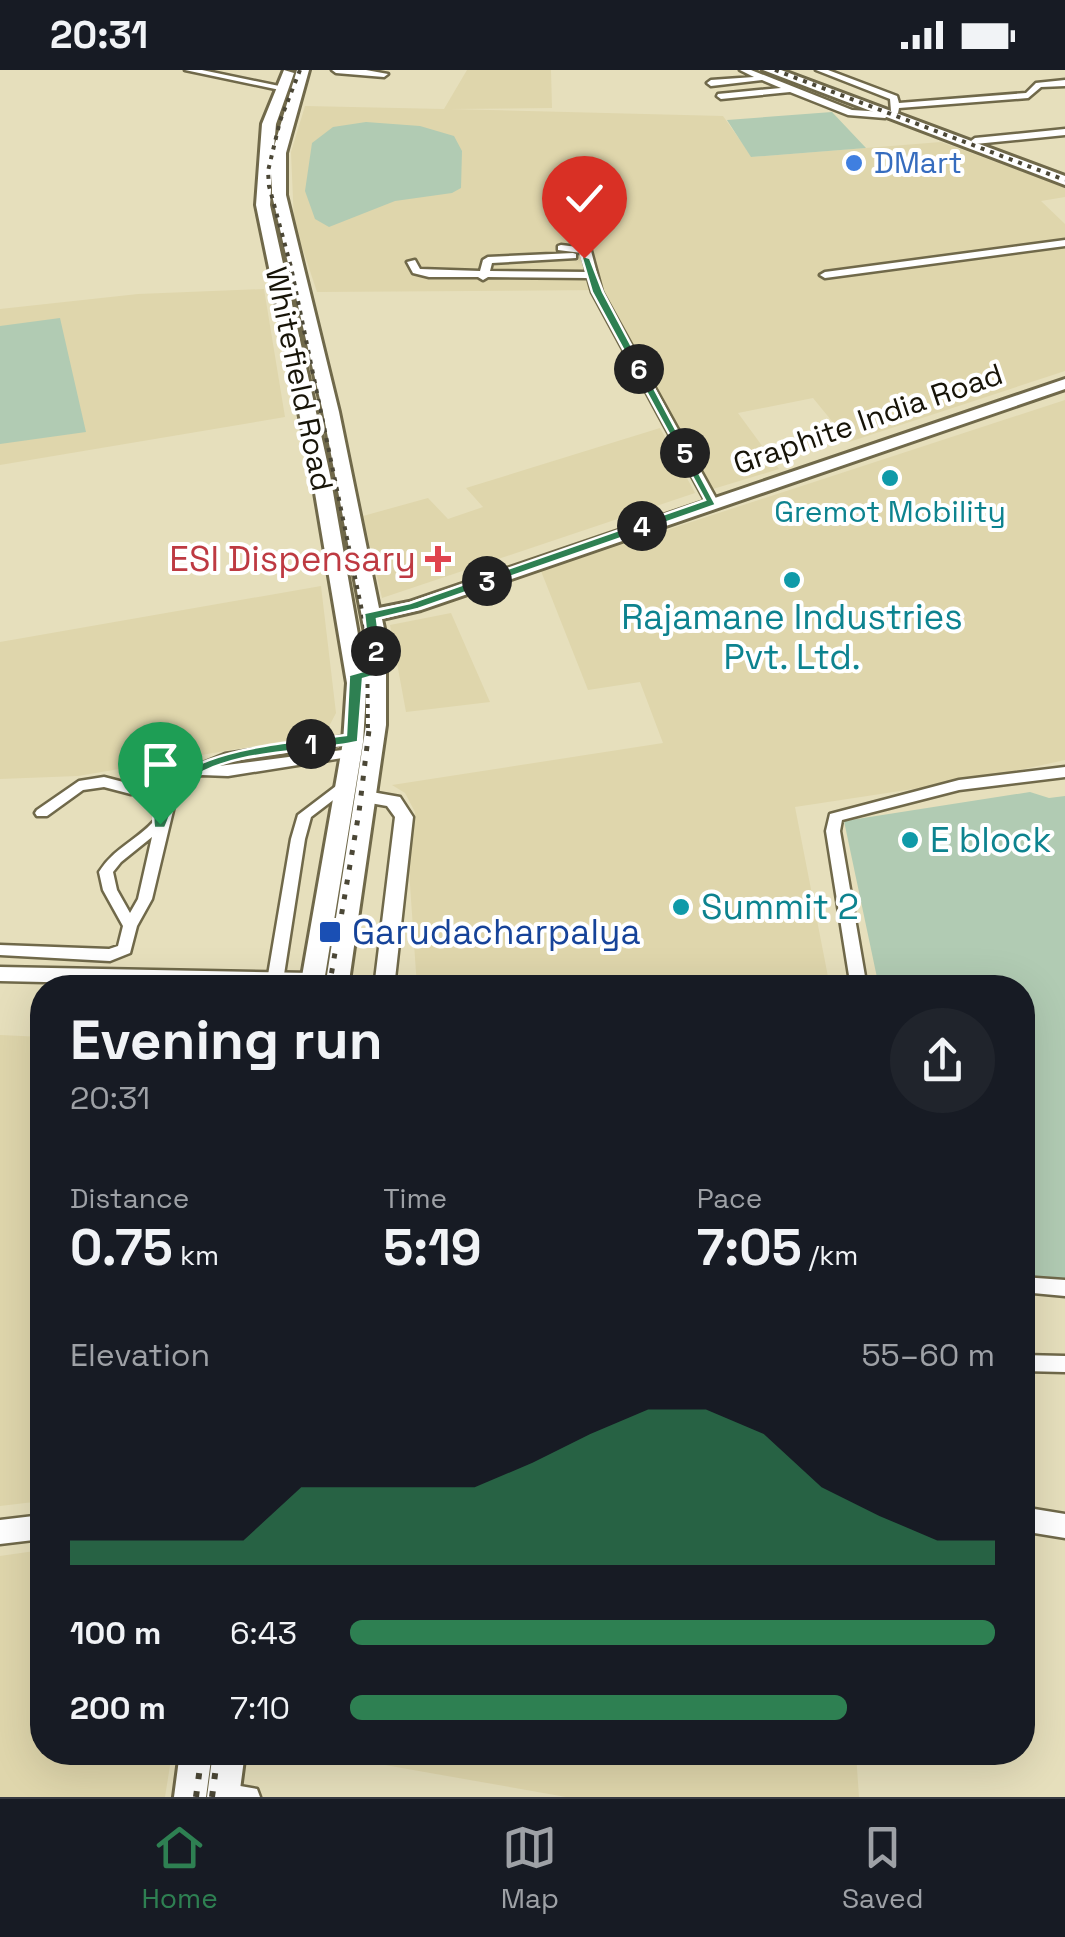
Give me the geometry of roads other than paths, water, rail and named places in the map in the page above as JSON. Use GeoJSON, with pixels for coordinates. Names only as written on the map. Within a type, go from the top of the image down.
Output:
{"type":"FeatureCollection","features":[{"type":"Feature","properties":{"kind":"main road","name":"Whitefield Road"},"geometry":{"type":"LineString","coordinates":[[289,70],[280,87],[265,150],[262,205],[367,674],[378,706],[338,975]]}},
{"type":"Feature","properties":{"kind":"main road","name":"Whitefield Road"},"geometry":{"type":"LineString","coordinates":[[303,70],[278,154],[279,195],[331,412],[376,638],[344,785],[313,975]]}},
{"type":"Feature","properties":{"kind":"main road"},"geometry":{"type":"LineString","coordinates":[[790,70],[1065,177]]}},
{"type":"Feature","properties":{"kind":"main road"},"geometry":{"type":"LineString","coordinates":[[765,74],[892,110],[1065,177]]}},
{"type":"Feature","properties":{"kind":"main road","name":"Graphite India Road"},"geometry":{"type":"LineString","coordinates":[[369,616],[414,606],[1065,384]]}},
{"type":"Feature","properties":{"kind":"main road"},"geometry":{"type":"LineString","coordinates":[[190,1797],[194,1765]]}},
{"type":"Feature","properties":{"kind":"main road"},"geometry":{"type":"LineString","coordinates":[[230,1765],[231,1796]]}},
{"type":"Feature","properties":{"kind":"street"},"geometry":{"type":"LineString","coordinates":[[189,70],[280,87]]}},
{"type":"Feature","properties":{"kind":"street"},"geometry":{"type":"LineString","coordinates":[[336,70],[384,74]]}},
{"type":"Feature","properties":{"kind":"street"},"geometry":{"type":"LineString","coordinates":[[744,70],[765,74],[791,89],[852,113],[1028,95],[1039,85],[1065,84]]}},
{"type":"Feature","properties":{"kind":"street"},"geometry":{"type":"LineString","coordinates":[[820,70],[894,98],[892,110]]}},
{"type":"Feature","properties":{"kind":"street"},"geometry":{"type":"LineString","coordinates":[[711,83],[765,74]]}},
{"type":"Feature","properties":{"kind":"street"},"geometry":{"type":"LineString","coordinates":[[721,96],[791,89]]}},
{"type":"Feature","properties":{"kind":"street"},"geometry":{"type":"LineString","coordinates":[[975,141],[1065,132]]}},
{"type":"Feature","properties":{"kind":"street"},"geometry":{"type":"LineString","coordinates":[[826,275],[1065,243]]}},
{"type":"Feature","properties":{"kind":"street"},"geometry":{"type":"LineString","coordinates":[[561,248],[582,248],[712,502]]}},
{"type":"Feature","properties":{"kind":"street"},"geometry":{"type":"LineString","coordinates":[[483,277],[488,260],[586,259]]}},
{"type":"Feature","properties":{"kind":"street"},"geometry":{"type":"LineString","coordinates":[[412,262],[416,270],[429,274],[592,274]]}},
{"type":"Feature","properties":{"kind":"street"},"geometry":{"type":"LineString","coordinates":[[42,813],[79,786],[104,782],[131,788],[200,770],[228,771],[352,746]]}},
{"type":"Feature","properties":{"kind":"street"},"geometry":{"type":"LineString","coordinates":[[857,975],[833,831],[835,816],[959,785],[1065,772]]}},
{"type":"Feature","properties":{"kind":"street"},"geometry":{"type":"LineString","coordinates":[[0,950],[110,955],[125,949],[130,926],[145,900],[169,797],[183,777]]}},
{"type":"Feature","properties":{"kind":"street"},"geometry":{"type":"LineString","coordinates":[[275,975],[298,839],[306,815],[344,785]]}},
{"type":"Feature","properties":{"kind":"street"},"geometry":{"type":"LineString","coordinates":[[366,797],[393,801],[404,818],[386,975]]}},
{"type":"Feature","properties":{"kind":"street"},"geometry":{"type":"LineString","coordinates":[[130,926],[110,890],[106,872],[116,858],[160,824]]}},
{"type":"Feature","properties":{"kind":"street"},"geometry":{"type":"LineString","coordinates":[[0,974],[39,975]]}},
{"type":"Feature","properties":{"kind":"street"},"geometry":{"type":"LineString","coordinates":[[1035,1285],[1065,1288]]}},
{"type":"Feature","properties":{"kind":"street"},"geometry":{"type":"LineString","coordinates":[[1035,1363],[1065,1364]]}},
{"type":"Feature","properties":{"kind":"street"},"geometry":{"type":"LineString","coordinates":[[1035,1520],[1065,1526]]}},
{"type":"Feature","properties":{"kind":"street"},"geometry":{"type":"LineString","coordinates":[[0,1532],[30,1528]]}},
{"type":"Feature","properties":{"kind":"railway"},"geometry":{"type":"LineString","coordinates":[[300,70],[280,121],[268,171],[269,186],[291,267],[367,635],[368,733]]}},
{"type":"Feature","properties":{"kind":"railway"},"geometry":{"type":"LineString","coordinates":[[775,70],[1065,180]]}},
{"type":"Feature","properties":{"kind":"railway"},"geometry":{"type":"LineString","coordinates":[[331,975],[369,730]]}},
{"type":"Feature","properties":{"kind":"railway"},"geometry":{"type":"LineString","coordinates":[[196,1797],[200,1765]]}},
{"type":"Feature","properties":{"kind":"railway"},"geometry":{"type":"LineString","coordinates":[[212,1797],[216,1765]]}},
{"type":"Feature","properties":{"kind":"place","name":"DMart"},"geometry":{"type":"Point","coordinates":[854,163]}},
{"type":"Feature","properties":{"kind":"place","name":"Gremot Mobility"},"geometry":{"type":"Point","coordinates":[890,478]}},
{"type":"Feature","properties":{"kind":"place","name":"ESI Dispensary"},"geometry":{"type":"Point","coordinates":[438,559]}},
{"type":"Feature","properties":{"kind":"place","name":"Rajamane Industries Pvt. Ltd."},"geometry":{"type":"Point","coordinates":[792,580]}},
{"type":"Feature","properties":{"kind":"place","name":"E block"},"geometry":{"type":"Point","coordinates":[910,840]}},
{"type":"Feature","properties":{"kind":"place","name":"Summit 2"},"geometry":{"type":"Point","coordinates":[681,907]}},
{"type":"Feature","properties":{"kind":"place","name":"Garudacharpalya"},"geometry":{"type":"Point","coordinates":[330,932]}}]}
